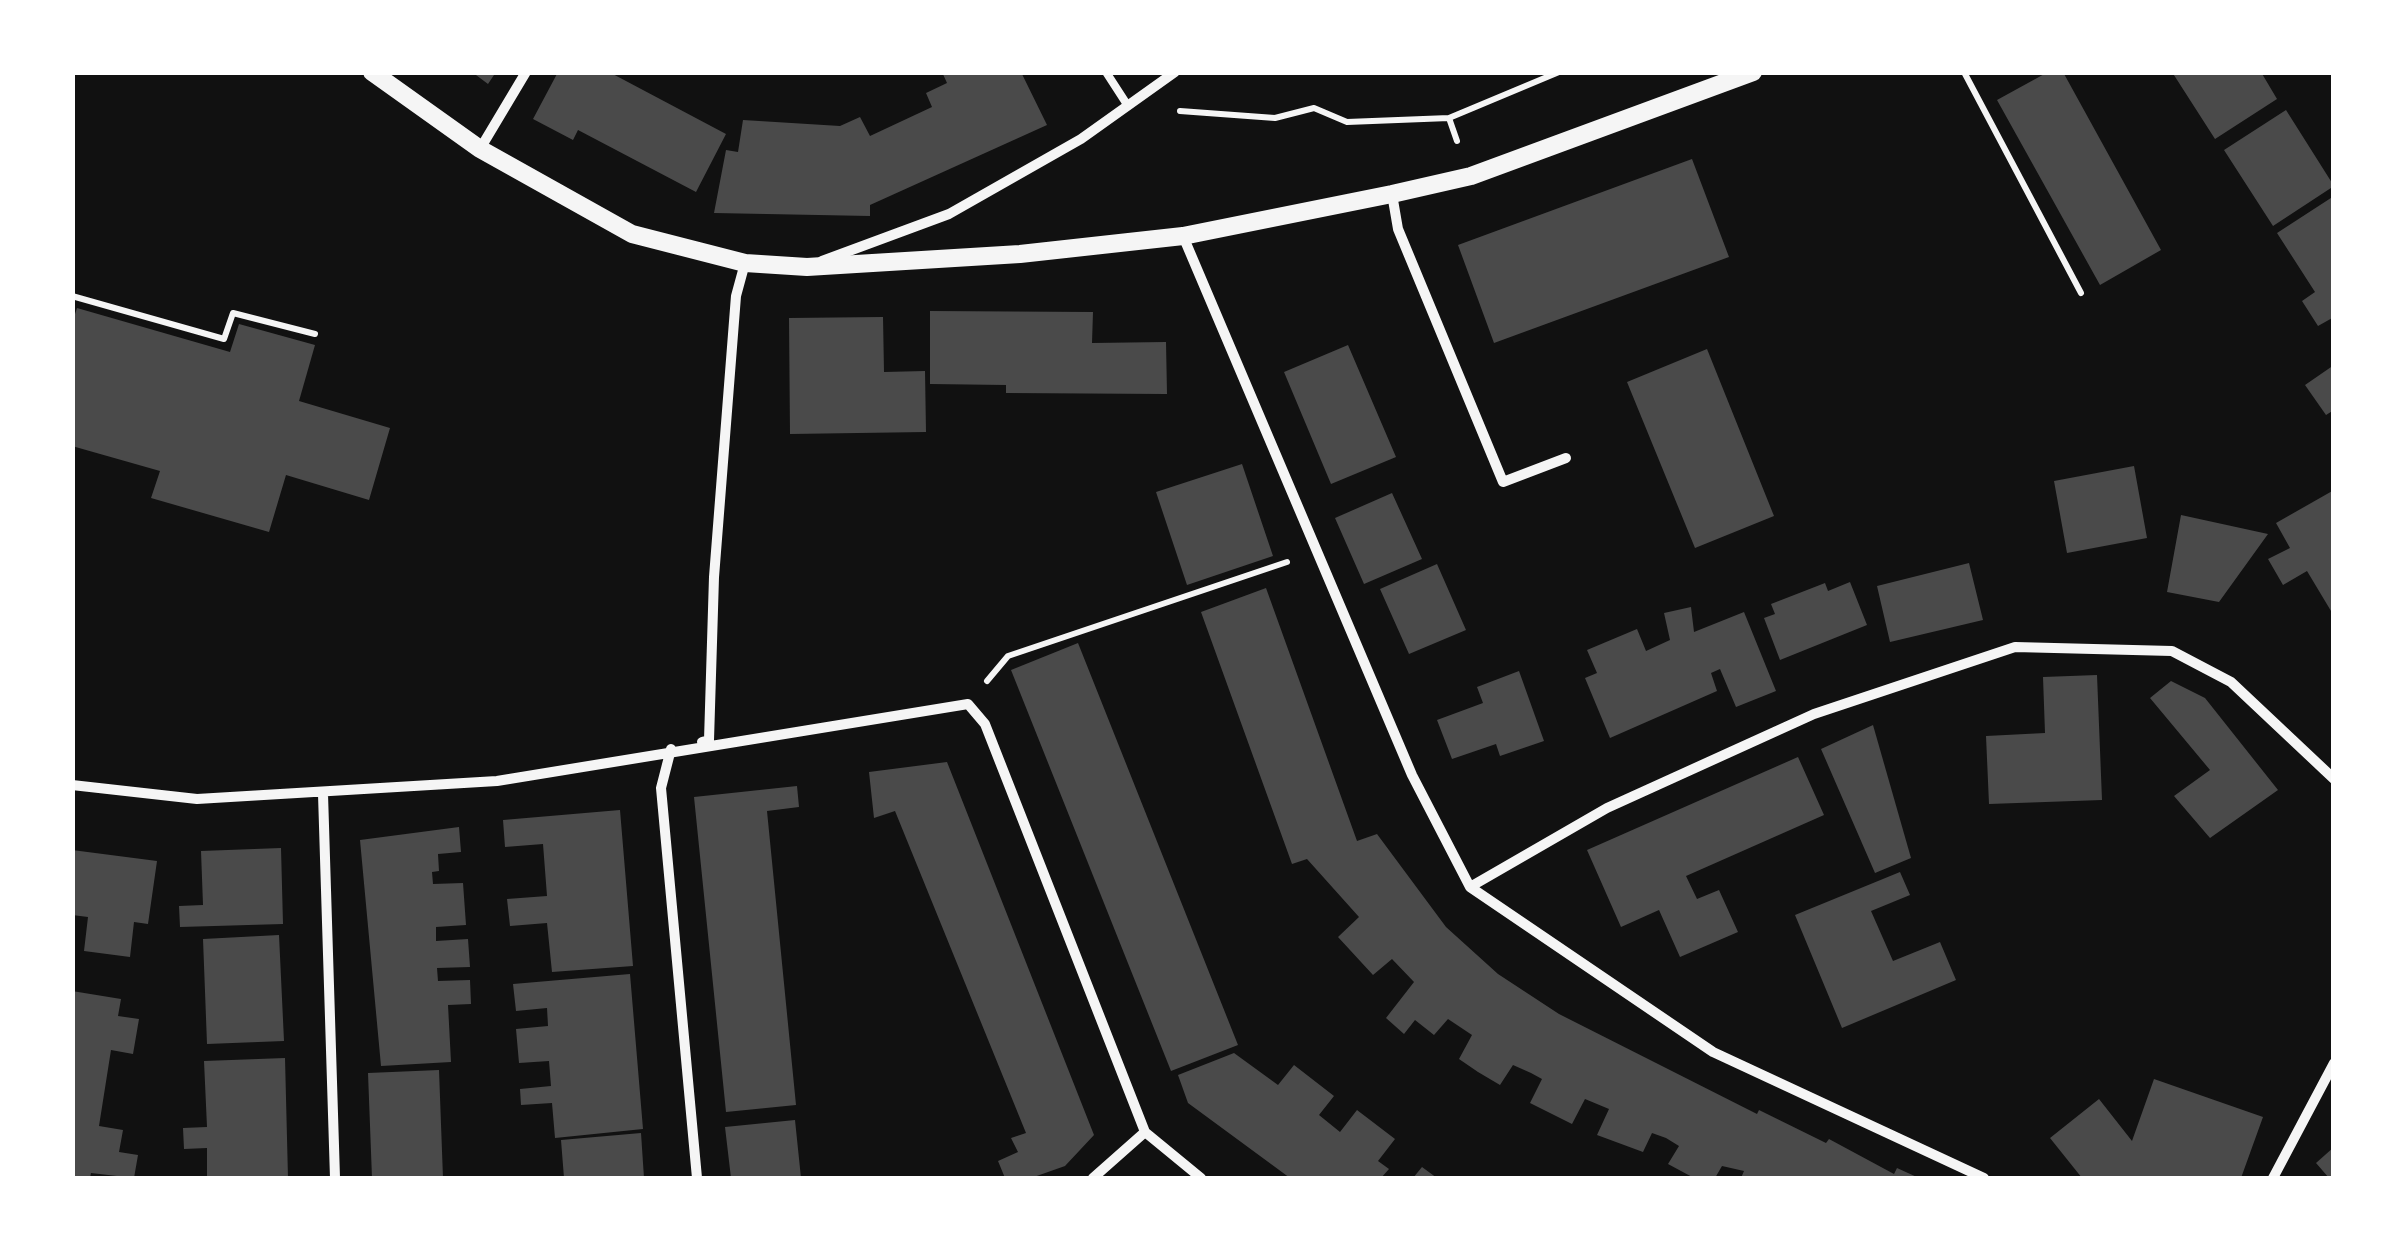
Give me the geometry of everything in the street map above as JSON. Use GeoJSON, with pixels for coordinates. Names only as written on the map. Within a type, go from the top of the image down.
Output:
{"type":"FeatureCollection","features":[{"type":"Feature","properties":{"kind":"street"},"geometry":{"type":"LineString","coordinates":[[372,72],[480,148],[632,234],[745,263],[806,267],[1020,254],[1183,236],[1392,194],[1471,176],[1753,72]]}},
{"type":"Feature","properties":{"kind":"street"},"geometry":{"type":"LineString","coordinates":[[480,148],[526,72]]}},
{"type":"Feature","properties":{"kind":"street"},"geometry":{"type":"LineString","coordinates":[[806,267],[949,214],[1129,107],[1175,72]]}},
{"type":"Feature","properties":{"kind":"street"},"geometry":{"type":"LineString","coordinates":[[1392,194],[1398,229],[1503,482],[1566,458]]}},
{"type":"Feature","properties":{"kind":"street"},"geometry":{"type":"LineString","coordinates":[[1183,236],[1412,775],[1470,887],[1712,1052],[1984,1178]]}},
{"type":"Feature","properties":{"kind":"street"},"geometry":{"type":"LineString","coordinates":[[668,750],[709,740],[714,577],[736,296],[745,263]]}},
{"type":"Feature","properties":{"kind":"street"},"geometry":{"type":"LineString","coordinates":[[1470,887],[1607,808],[1814,714],[2015,647],[2172,651],[2231,682],[2334,779]]}},
{"type":"Feature","properties":{"kind":"street"},"geometry":{"type":"LineString","coordinates":[[72,785],[197,799],[497,780],[668,750],[843,728],[968,704],[985,724],[1146,1132],[1201,1178]]}},
{"type":"Feature","properties":{"kind":"street"},"geometry":{"type":"LineString","coordinates":[[668,750],[660,788],[697,1178]]}},
{"type":"Feature","properties":{"kind":"street"},"geometry":{"type":"LineString","coordinates":[[322,794],[335,1178]]}},
{"type":"Feature","properties":{"kind":"street"},"geometry":{"type":"LineString","coordinates":[[2273,1178],[2334,1063]]}},
{"type":"Feature","properties":{"kind":"street"},"geometry":{"type":"LineString","coordinates":[[1093,1178],[1146,1132]]}},
{"type":"Feature","properties":{"kind":"lane"},"geometry":{"type":"LineString","coordinates":[[1106,72],[1129,107]]}},
{"type":"Feature","properties":{"kind":"path"},"geometry":{"type":"LineString","coordinates":[[1129,107],[1274,118],[1314,108],[1347,122],[1449,118],[1560,72]]}},
{"type":"Feature","properties":{"kind":"path"},"geometry":{"type":"LineString","coordinates":[[1964,72],[2081,293]]}},
{"type":"Feature","properties":{"kind":"path"},"geometry":{"type":"LineString","coordinates":[[72,296],[224,339],[232,314],[315,334]]}},
{"type":"Feature","properties":{"kind":"path"},"geometry":{"type":"LineString","coordinates":[[968,704],[1008,656],[1317,552]]}},
{"type":"Feature","properties":{"kind":"building"},"geometry":{"type":"Polygon","coordinates":[[[472,72],[496,72],[488,84],[472,72]]]}},
{"type":"Feature","properties":{"kind":"building"},"geometry":{"type":"Polygon","coordinates":[[[558,72],[609,72],[726,134],[696,192],[578,130],[573,140],[533,119],[558,72]]]}},
{"type":"Feature","properties":{"kind":"building"},"geometry":{"type":"Polygon","coordinates":[[[942,72],[1021,72],[1047,125],[870,205],[870,216],[714,213],[726,150],[738,152],[743,120],[840,126],[860,117],[870,136],[932,107],[926,93],[947,83],[942,72]]]}},
{"type":"Feature","properties":{"kind":"building"},"geometry":{"type":"Polygon","coordinates":[[[2048,72],[2063,72],[2161,250],[2100,285],[1997,100],[2048,72]]]}},
{"type":"Feature","properties":{"kind":"building"},"geometry":{"type":"Polygon","coordinates":[[[2172,72],[2261,72],[2277,99],[2215,139],[2172,72]]]}},
{"type":"Feature","properties":{"kind":"building"},"geometry":{"type":"Polygon","coordinates":[[[2286,110],[2334,186],[2273,226],[2224,150],[2286,110]]]}},
{"type":"Feature","properties":{"kind":"building"},"geometry":{"type":"Polygon","coordinates":[[[1692,159],[1729,257],[1494,343],[1458,245],[1692,159]]]}},
{"type":"Feature","properties":{"kind":"building"},"geometry":{"type":"Polygon","coordinates":[[[2334,196],[2334,317],[2318,326],[2302,301],[2315,292],[2277,233],[2334,196]]]}},
{"type":"Feature","properties":{"kind":"building"},"geometry":{"type":"Polygon","coordinates":[[[77,308],[230,352],[239,324],[315,345],[299,401],[390,428],[369,500],[286,475],[269,532],[151,498],[160,471],[72,446],[72,323],[77,308]]]}},
{"type":"Feature","properties":{"kind":"building"},"geometry":{"type":"Polygon","coordinates":[[[930,311],[1093,312],[1092,343],[1166,342],[1167,394],[1006,393],[1006,385],[930,384],[930,311]]]}},
{"type":"Feature","properties":{"kind":"building"},"geometry":{"type":"Polygon","coordinates":[[[883,317],[884,372],[925,371],[926,432],[790,434],[789,318],[883,317]]]}},
{"type":"Feature","properties":{"kind":"building"},"geometry":{"type":"Polygon","coordinates":[[[1348,345],[1396,457],[1331,484],[1284,372],[1348,345]]]}},
{"type":"Feature","properties":{"kind":"building"},"geometry":{"type":"Polygon","coordinates":[[[1707,349],[1774,516],[1695,548],[1627,382],[1707,349]]]}},
{"type":"Feature","properties":{"kind":"building"},"geometry":{"type":"Polygon","coordinates":[[[2334,365],[2334,410],[2326,415],[2305,385],[2334,365]]]}},
{"type":"Feature","properties":{"kind":"building"},"geometry":{"type":"Polygon","coordinates":[[[1242,464],[1273,556],[1187,585],[1156,492],[1242,464]]]}},
{"type":"Feature","properties":{"kind":"building"},"geometry":{"type":"Polygon","coordinates":[[[2134,466],[2147,538],[2067,553],[2054,481],[2134,466]]]}},
{"type":"Feature","properties":{"kind":"building"},"geometry":{"type":"Polygon","coordinates":[[[2334,490],[2334,616],[2307,571],[2283,585],[2268,559],[2290,548],[2276,523],[2334,490]]]}},
{"type":"Feature","properties":{"kind":"building"},"geometry":{"type":"Polygon","coordinates":[[[1392,493],[1422,559],[1364,584],[1335,518],[1392,493]]]}},
{"type":"Feature","properties":{"kind":"building"},"geometry":{"type":"Polygon","coordinates":[[[2181,515],[2268,534],[2219,602],[2167,592],[2181,515]]]}},
{"type":"Feature","properties":{"kind":"building"},"geometry":{"type":"Polygon","coordinates":[[[1969,563],[1983,620],[1890,642],[1877,586],[1969,563]]]}},
{"type":"Feature","properties":{"kind":"building"},"geometry":{"type":"Polygon","coordinates":[[[1437,564],[1466,630],[1409,654],[1380,589],[1437,564]]]}},
{"type":"Feature","properties":{"kind":"building"},"geometry":{"type":"Polygon","coordinates":[[[1850,582],[1867,625],[1780,660],[1764,618],[1775,614],[1771,604],[1825,583],[1828,591],[1850,582]]]}},
{"type":"Feature","properties":{"kind":"building"},"geometry":{"type":"Polygon","coordinates":[[[1266,588],[1357,841],[1377,834],[1446,927],[1498,974],[1559,1014],[1757,1114],[1759,1110],[1826,1143],[1829,1139],[1894,1174],[1897,1168],[1919,1178],[1741,1178],[1744,1171],[1722,1166],[1715,1178],[1694,1178],[1668,1164],[1679,1146],[1666,1138],[1652,1133],[1643,1152],[1597,1135],[1609,1109],[1585,1099],[1572,1124],[1530,1103],[1542,1079],[1513,1065],[1500,1085],[1478,1072],[1459,1059],[1472,1035],[1448,1019],[1434,1035],[1415,1020],[1404,1034],[1386,1018],[1414,982],[1392,959],[1373,975],[1338,937],[1359,917],[1307,859],[1292,864],[1201,612],[1266,588]]]}},
{"type":"Feature","properties":{"kind":"building"},"geometry":{"type":"Polygon","coordinates":[[[1691,607],[1694,632],[1744,612],[1776,691],[1736,707],[1720,669],[1711,673],[1717,691],[1610,738],[1585,678],[1597,673],[1587,650],[1637,629],[1646,651],[1670,640],[1664,613],[1691,607]]]}},
{"type":"Feature","properties":{"kind":"building"},"geometry":{"type":"Polygon","coordinates":[[[1078,643],[1238,1045],[1171,1071],[1011,670],[1078,643]]]}},
{"type":"Feature","properties":{"kind":"building"},"geometry":{"type":"Polygon","coordinates":[[[1519,671],[1544,741],[1500,756],[1496,744],[1452,759],[1437,720],[1483,703],[1477,687],[1519,671]]]}},
{"type":"Feature","properties":{"kind":"building"},"geometry":{"type":"Polygon","coordinates":[[[2097,675],[2102,800],[1989,804],[1986,736],[2045,733],[2043,677],[2097,675]]]}},
{"type":"Feature","properties":{"kind":"building"},"geometry":{"type":"Polygon","coordinates":[[[2171,681],[2205,698],[2278,790],[2210,838],[2174,796],[2210,770],[2150,698],[2171,681]]]}},
{"type":"Feature","properties":{"kind":"building"},"geometry":{"type":"Polygon","coordinates":[[[1873,725],[1911,858],[1875,873],[1821,749],[1873,725]]]}},
{"type":"Feature","properties":{"kind":"building"},"geometry":{"type":"Polygon","coordinates":[[[1798,757],[1824,815],[1686,876],[1697,899],[1719,890],[1738,932],[1680,957],[1659,910],[1621,927],[1587,850],[1798,757]]]}},
{"type":"Feature","properties":{"kind":"building"},"geometry":{"type":"Polygon","coordinates":[[[947,762],[1094,1135],[1065,1166],[1031,1178],[1005,1178],[998,1161],[1018,1152],[1011,1138],[1026,1133],[895,811],[874,818],[869,772],[947,762]]]}},
{"type":"Feature","properties":{"kind":"building"},"geometry":{"type":"Polygon","coordinates":[[[797,786],[799,807],[767,811],[796,1105],[726,1112],[694,797],[797,786]]]}},
{"type":"Feature","properties":{"kind":"building"},"geometry":{"type":"Polygon","coordinates":[[[620,810],[633,966],[552,972],[547,923],[510,926],[507,899],[547,896],[543,844],[505,847],[503,820],[620,810]]]}},
{"type":"Feature","properties":{"kind":"building"},"geometry":{"type":"Polygon","coordinates":[[[459,827],[461,852],[438,854],[439,871],[432,872],[433,884],[463,883],[466,925],[436,927],[436,941],[468,939],[470,967],[437,968],[438,981],[470,980],[471,1004],[448,1005],[451,1062],[381,1066],[360,840],[459,827]]]}},
{"type":"Feature","properties":{"kind":"building"},"geometry":{"type":"Polygon","coordinates":[[[281,848],[283,924],[180,927],[179,906],[203,905],[201,851],[281,848]]]}},
{"type":"Feature","properties":{"kind":"building"},"geometry":{"type":"Polygon","coordinates":[[[72,850],[157,861],[148,924],[134,922],[130,957],[84,951],[88,917],[72,915],[72,850]]]}},
{"type":"Feature","properties":{"kind":"building"},"geometry":{"type":"Polygon","coordinates":[[[1900,872],[1910,895],[1871,911],[1893,961],[1940,942],[1956,980],[1842,1028],[1795,915],[1900,872]]]}},
{"type":"Feature","properties":{"kind":"building"},"geometry":{"type":"Polygon","coordinates":[[[279,935],[284,1041],[207,1044],[203,939],[279,935]]]}},
{"type":"Feature","properties":{"kind":"building"},"geometry":{"type":"Polygon","coordinates":[[[630,974],[643,1129],[555,1138],[552,1103],[521,1105],[520,1089],[551,1086],[549,1061],[519,1063],[516,1029],[548,1026],[547,1008],[516,1011],[513,984],[630,974]]]}},
{"type":"Feature","properties":{"kind":"building"},"geometry":{"type":"Polygon","coordinates":[[[72,991],[121,999],[118,1016],[139,1019],[133,1054],[111,1050],[99,1126],[123,1130],[119,1152],[138,1155],[134,1178],[91,1173],[90,1178],[72,1178],[72,991]]]}},
{"type":"Feature","properties":{"kind":"building"},"geometry":{"type":"Polygon","coordinates":[[[1234,1053],[1278,1085],[1294,1065],[1334,1096],[1319,1115],[1340,1132],[1357,1110],[1395,1139],[1378,1161],[1389,1169],[1381,1178],[1290,1178],[1188,1103],[1178,1075],[1234,1053]]]}},
{"type":"Feature","properties":{"kind":"building"},"geometry":{"type":"Polygon","coordinates":[[[285,1058],[288,1178],[207,1178],[207,1148],[184,1149],[183,1128],[207,1127],[204,1061],[285,1058]]]}},
{"type":"Feature","properties":{"kind":"building"},"geometry":{"type":"Polygon","coordinates":[[[439,1070],[443,1178],[372,1178],[368,1073],[439,1070]]]}},
{"type":"Feature","properties":{"kind":"building"},"geometry":{"type":"Polygon","coordinates":[[[2154,1079],[2263,1117],[2241,1178],[2082,1178],[2050,1138],[2099,1099],[2132,1141],[2154,1079]]]}},
{"type":"Feature","properties":{"kind":"building"},"geometry":{"type":"Polygon","coordinates":[[[795,1120],[801,1178],[731,1178],[725,1127],[795,1120]]]}},
{"type":"Feature","properties":{"kind":"building"},"geometry":{"type":"Polygon","coordinates":[[[641,1133],[644,1178],[564,1178],[561,1140],[641,1133]]]}},
{"type":"Feature","properties":{"kind":"building"},"geometry":{"type":"Polygon","coordinates":[[[2334,1147],[2334,1178],[2329,1178],[2316,1163],[2334,1147]]]}},
{"type":"Feature","properties":{"kind":"building"},"geometry":{"type":"Polygon","coordinates":[[[1422,1167],[1437,1178],[1413,1178],[1422,1167]]]}}]}
